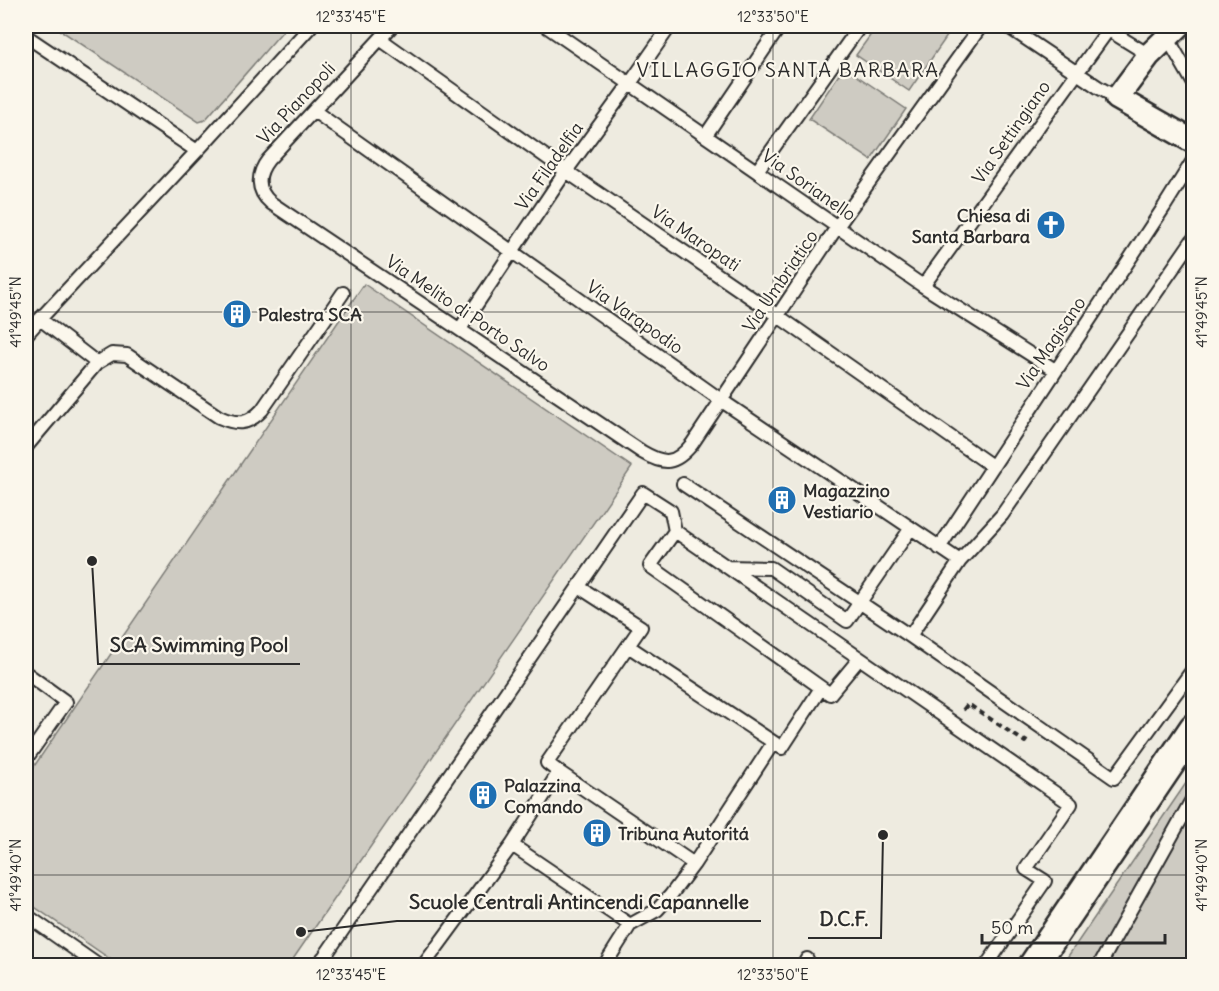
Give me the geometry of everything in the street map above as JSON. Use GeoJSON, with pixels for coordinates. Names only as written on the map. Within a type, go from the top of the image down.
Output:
{"type":"FeatureCollection","features":[{"type":"Feature","properties":{"kind":"street"},"geometry":{"type":"LineString","coordinates":[[1173,31],[1149,55],[1117,98],[1194,142]]}},
{"type":"Feature","properties":{"kind":"street"},"geometry":{"type":"LineString","coordinates":[[1034,966],[1194,728]]}},
{"type":"Feature","properties":{"kind":"lane"},"geometry":{"type":"LineString","coordinates":[[26,335],[311,26]]}},
{"type":"Feature","properties":{"kind":"lane","name":"Via Pianopoli"},"geometry":{"type":"LineString","coordinates":[[259,183],[261,171],[268,160],[392,26]]}},
{"type":"Feature","properties":{"kind":"lane","name":"Via Filadelfia"},"geometry":{"type":"LineString","coordinates":[[460,329],[566,171],[670,26]]}},
{"type":"Feature","properties":{"kind":"lane"},"geometry":{"type":"LineString","coordinates":[[706,135],[780,26]]}},
{"type":"Feature","properties":{"kind":"lane"},"geometry":{"type":"LineString","coordinates":[[757,171],[860,26]]}},
{"type":"Feature","properties":{"kind":"lane","name":"Via Umbriatico"},"geometry":{"type":"LineString","coordinates":[[668,462],[685,453],[837,227],[981,26]]}},
{"type":"Feature","properties":{"kind":"lane"},"geometry":{"type":"LineString","coordinates":[[1007,26],[1117,98]]}},
{"type":"Feature","properties":{"kind":"lane","name":"Via Sorianello"},"geometry":{"type":"LineString","coordinates":[[550,27],[923,286],[1055,370]]}},
{"type":"Feature","properties":{"kind":"lane"},"geometry":{"type":"LineString","coordinates":[[1107,27],[1149,55]]}},
{"type":"Feature","properties":{"kind":"lane","name":"Via Settingiano"},"geometry":{"type":"LineString","coordinates":[[923,286],[1107,27]]}},
{"type":"Feature","properties":{"kind":"lane"},"geometry":{"type":"LineString","coordinates":[[1173,31],[1194,84]]}},
{"type":"Feature","properties":{"kind":"lane"},"geometry":{"type":"LineString","coordinates":[[26,36],[197,151]]}},
{"type":"Feature","properties":{"kind":"lane","name":"Via Maropati"},"geometry":{"type":"LineString","coordinates":[[380,39],[566,171],[992,466]]}},
{"type":"Feature","properties":{"kind":"lane","name":"Via Varapodio"},"geometry":{"type":"LineString","coordinates":[[314,111],[722,400],[960,561]]}},
{"type":"Feature","properties":{"kind":"lane","name":"Via Magisano"},"geometry":{"type":"LineString","coordinates":[[939,548],[1194,159]]}},
{"type":"Feature","properties":{"kind":"lane","name":"Via Melito di Porto Salvo"},"geometry":{"type":"LineString","coordinates":[[259,183],[263,194],[271,202],[642,452],[668,462]]}},
{"type":"Feature","properties":{"kind":"lane"},"geometry":{"type":"LineString","coordinates":[[910,636],[960,561],[1002,515],[1194,238]]}},
{"type":"Feature","properties":{"kind":"lane"},"geometry":{"type":"LineString","coordinates":[[26,447],[97,363],[112,354],[127,355],[219,417],[243,423],[250,421],[262,410],[343,293]]}},
{"type":"Feature","properties":{"kind":"lane"},"geometry":{"type":"LineString","coordinates":[[40,319],[97,363]]}},
{"type":"Feature","properties":{"kind":"lane"},"geometry":{"type":"LineString","coordinates":[[683,484],[910,636],[1114,778],[1194,668]]}},
{"type":"Feature","properties":{"kind":"lane"},"geometry":{"type":"LineString","coordinates":[[325,963],[643,493],[670,511],[675,531],[1071,804],[1026,868],[1045,881],[986,966]]}},
{"type":"Feature","properties":{"kind":"lane"},"geometry":{"type":"LineString","coordinates":[[727,567],[771,568],[848,621],[911,528]]}},
{"type":"Feature","properties":{"kind":"lane"},"geometry":{"type":"LineString","coordinates":[[675,531],[650,566],[830,694],[859,659]]}},
{"type":"Feature","properties":{"kind":"lane"},"geometry":{"type":"LineString","coordinates":[[579,587],[641,627],[547,763],[694,864]]}},
{"type":"Feature","properties":{"kind":"lane"},"geometry":{"type":"LineString","coordinates":[[628,646],[782,748],[821,687]]}},
{"type":"Feature","properties":{"kind":"lane"},"geometry":{"type":"LineString","coordinates":[[26,673],[66,702],[26,759]]}},
{"type":"Feature","properties":{"kind":"lane"},"geometry":{"type":"LineString","coordinates":[[604,966],[630,925],[657,910],[694,864],[773,743]]}},
{"type":"Feature","properties":{"kind":"lane"},"geometry":{"type":"LineString","coordinates":[[423,966],[512,845],[559,771]]}},
{"type":"Feature","properties":{"kind":"lane"},"geometry":{"type":"LineString","coordinates":[[1099,966],[1194,795]]}},
{"type":"Feature","properties":{"kind":"lane"},"geometry":{"type":"LineString","coordinates":[[512,845],[630,925]]}},
{"type":"Feature","properties":{"kind":"lane"},"geometry":{"type":"LineString","coordinates":[[26,915],[99,966]]}},
{"type":"Feature","properties":{"kind":"path"},"geometry":{"type":"LineString","coordinates":[[968,704],[1025,742]]}},
{"type":"Feature","properties":{"kind":"shaded area"},"geometry":{"type":"Polygon","coordinates":[[[54,26],[287,26],[205,120],[199,122],[54,26]]]}},
{"type":"Feature","properties":{"kind":"shaded area"},"geometry":{"type":"Polygon","coordinates":[[[877,26],[954,26],[909,91],[856,55],[877,26]]]}},
{"type":"Feature","properties":{"kind":"shaded area"},"geometry":{"type":"Polygon","coordinates":[[[844,67],[906,109],[871,160],[809,119],[844,67]]]}},
{"type":"Feature","properties":{"kind":"shaded area"},"geometry":{"type":"Polygon","coordinates":[[[364,284],[632,467],[289,965],[119,965],[26,901],[26,778],[364,284]]]}},
{"type":"Feature","properties":{"kind":"shaded area"},"geometry":{"type":"Polygon","coordinates":[[[1193,773],[1193,965],[1062,965],[1193,773]]]}},
{"type":"Feature","properties":{"kind":"place","name":"Chiesa di Santa Barbara"},"geometry":{"type":"Point","coordinates":[1051,225]}},
{"type":"Feature","properties":{"kind":"place","name":"Palestra SCA"},"geometry":{"type":"Point","coordinates":[237,314]}},
{"type":"Feature","properties":{"kind":"place","name":"Magazzino Vestiario"},"geometry":{"type":"Point","coordinates":[782,500]}},
{"type":"Feature","properties":{"kind":"place","name":"SCA Swimming Pool"},"geometry":{"type":"Point","coordinates":[92,561]}},
{"type":"Feature","properties":{"kind":"place","name":"Palazzina Comando"},"geometry":{"type":"Point","coordinates":[483,795]}},
{"type":"Feature","properties":{"kind":"place","name":"Tribuna Autoritá"},"geometry":{"type":"Point","coordinates":[597,833]}},
{"type":"Feature","properties":{"kind":"place","name":"D.C.F."},"geometry":{"type":"Point","coordinates":[883,835]}},
{"type":"Feature","properties":{"kind":"place","name":"Scuole Centrali Antincendi Capannelle"},"geometry":{"type":"Point","coordinates":[301,932]}},
{"type":"Feature","properties":{"kind":"district","name":"VILLAGGIO SANTA BARBARA"},"geometry":{"type":"Point","coordinates":[788,69]}}]}
